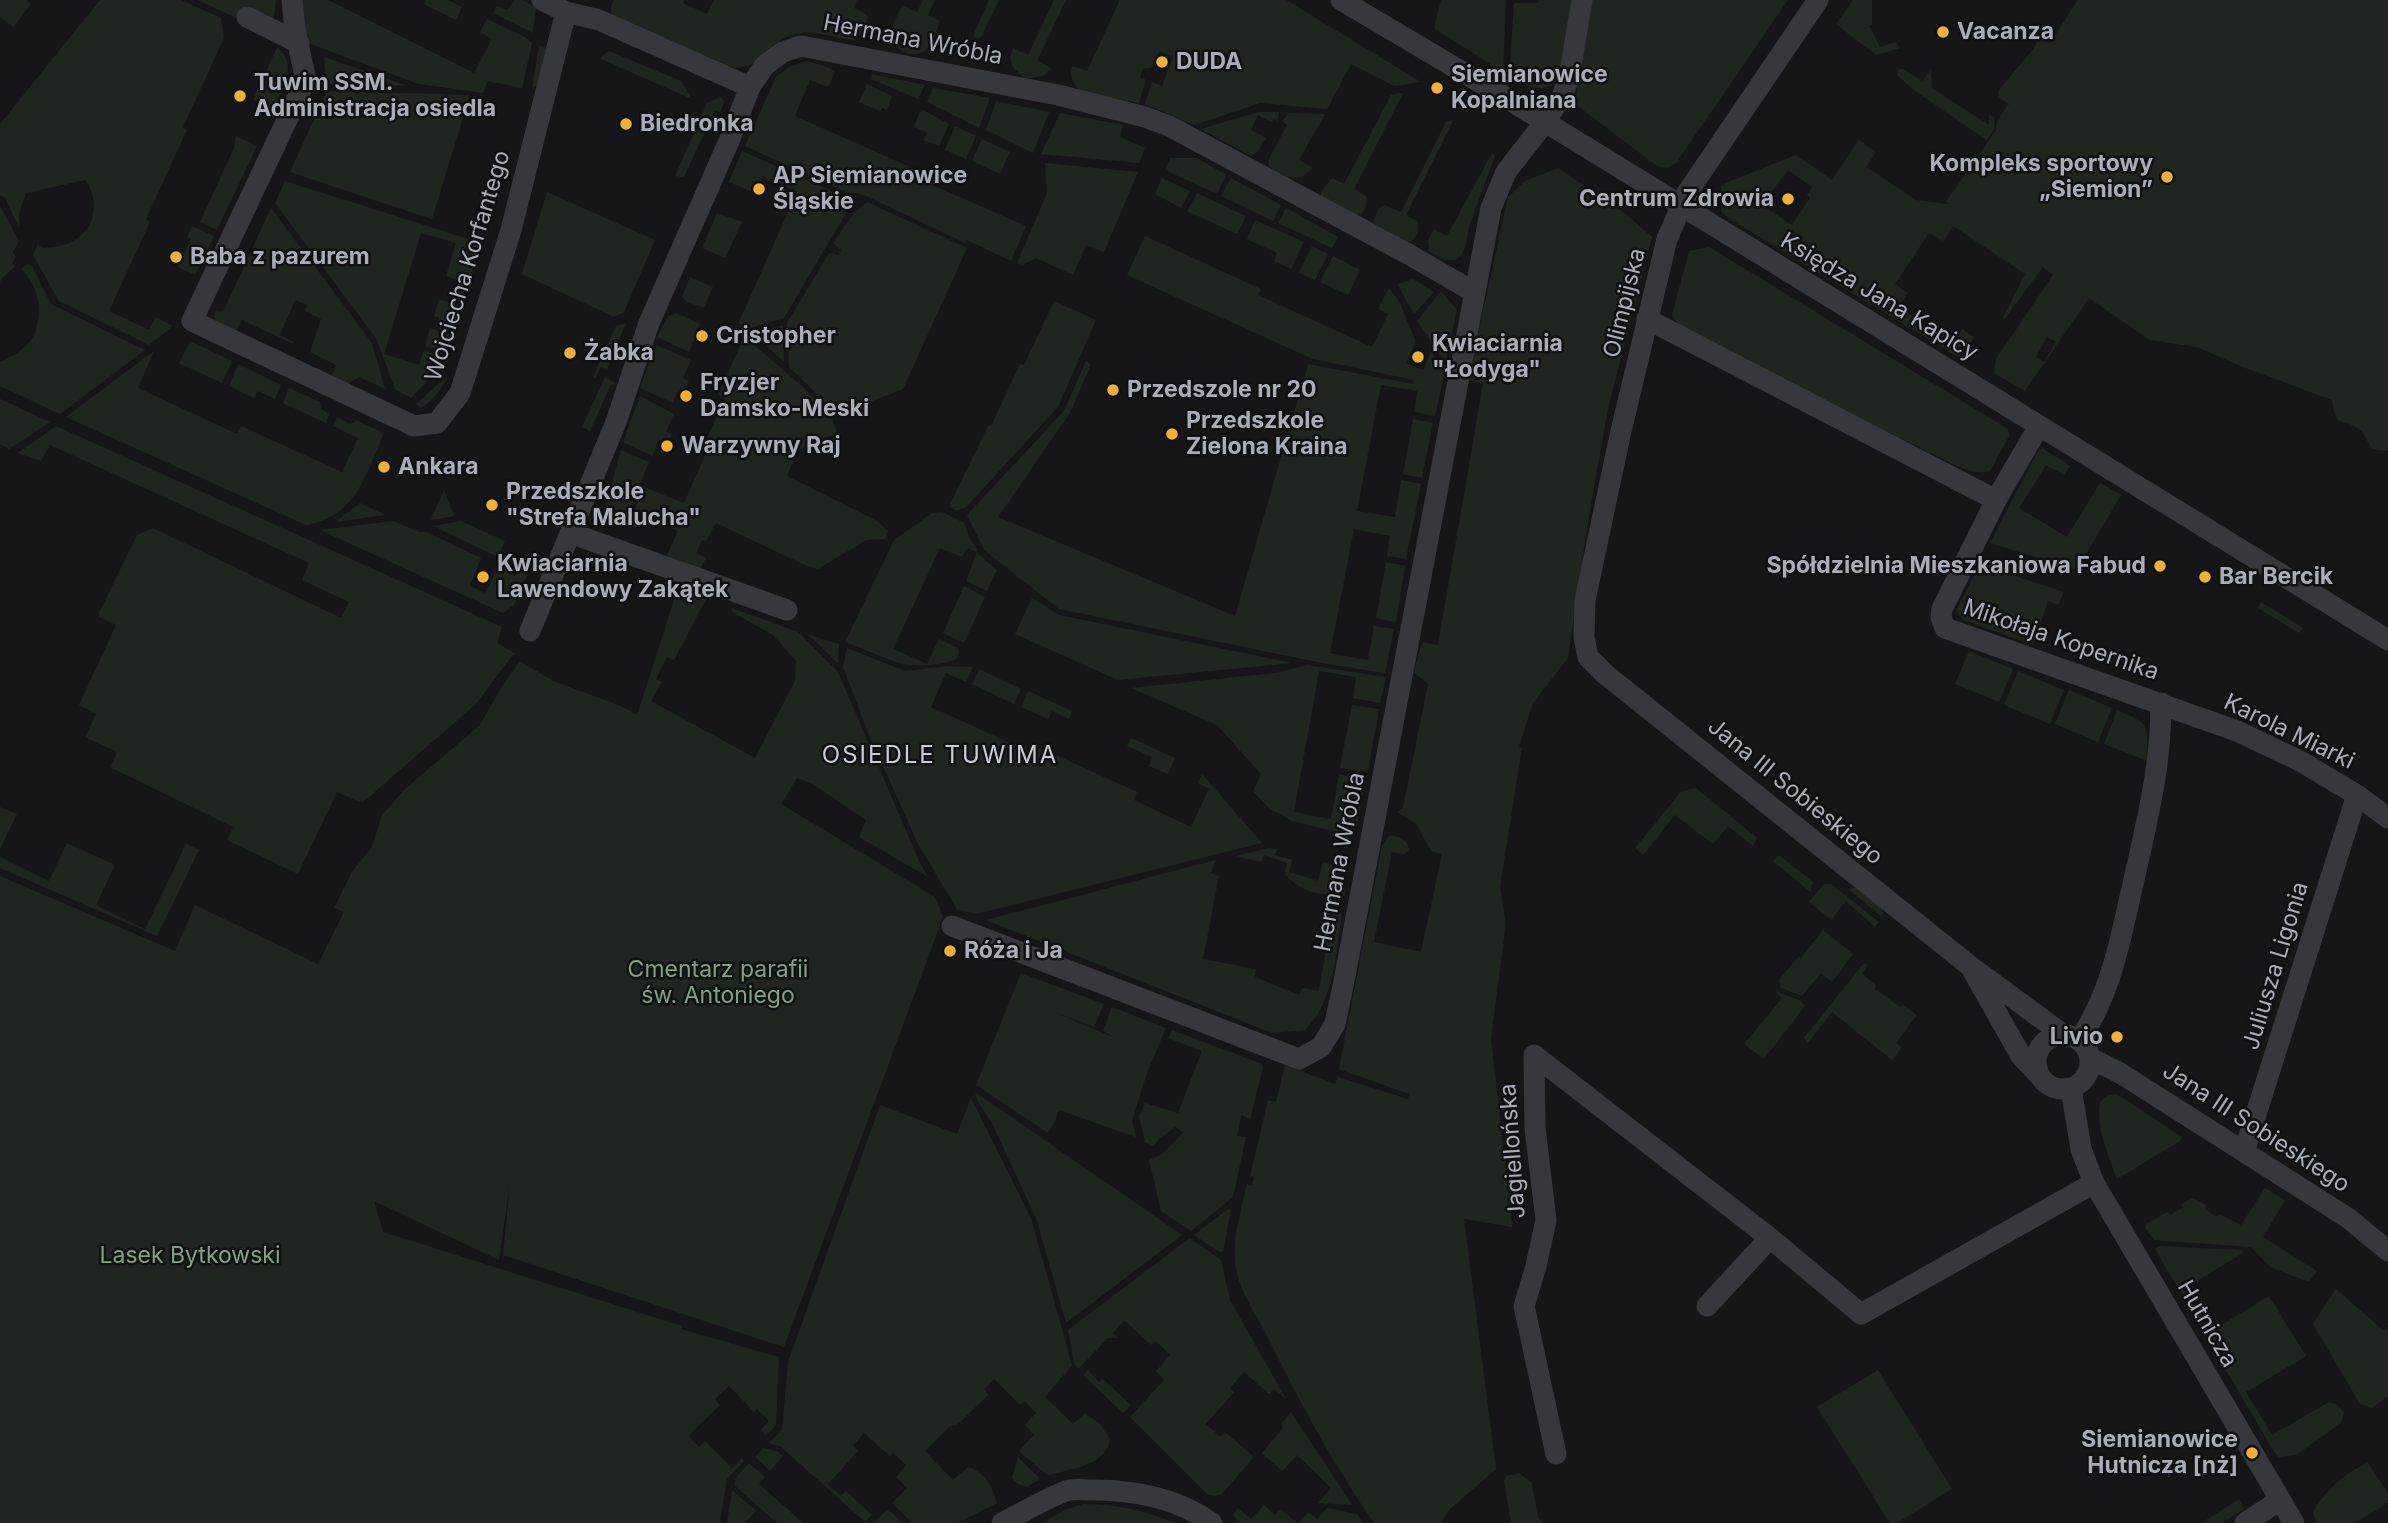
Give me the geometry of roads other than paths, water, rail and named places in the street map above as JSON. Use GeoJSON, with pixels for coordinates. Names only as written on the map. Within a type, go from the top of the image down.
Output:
{"type":"FeatureCollection","features":[{"type":"Feature","properties":{"kind":"street","name":"Wojciecha Korfantego"},"geometry":{"type":"LineString","coordinates":[[292,0],[295,30],[305,76],[302,88],[192,321],[414,426],[437,423],[460,393],[511,230],[566,12]]}},
{"type":"Feature","properties":{"kind":"street"},"geometry":{"type":"LineString","coordinates":[[542,0],[566,12],[599,20],[750,87]]}},
{"type":"Feature","properties":{"kind":"street","name":"Księdza Jana Kapicy"},"geometry":{"type":"LineString","coordinates":[[1341,0],[1545,122],[2388,640]]}},
{"type":"Feature","properties":{"kind":"street","name":"Hermana Wróbla"},"geometry":{"type":"LineString","coordinates":[[952,926],[1298,1059],[1321,1047],[1335,1024],[1344,981],[1491,208],[1506,172],[1562,96],[1569,78],[1582,0]]}},
{"type":"Feature","properties":{"kind":"street","name":"Olimpijska"},"geometry":{"type":"LineString","coordinates":[[1588,657],[1584,637],[1585,600],[1667,239],[1681,206],[1701,171],[1818,0]]}},
{"type":"Feature","properties":{"kind":"street"},"geometry":{"type":"LineString","coordinates":[[247,17],[299,43]]}},
{"type":"Feature","properties":{"kind":"street","name":"Hermana Wróbla"},"geometry":{"type":"LineString","coordinates":[[530,631],[615,422],[649,323],[750,87],[765,65],[783,52],[801,46],[1058,95],[1145,117],[1192,138],[1474,292]]}},
{"type":"Feature","properties":{"kind":"street"},"geometry":{"type":"LineString","coordinates":[[1647,319],[1996,500]]}},
{"type":"Feature","properties":{"kind":"street","name":"Mikołaja Kopernika"},"geometry":{"type":"LineString","coordinates":[[2039,426],[1996,500],[1942,609],[1941,617],[1945,628],[2161,703],[2157,779],[2113,967],[2095,1017],[2078,1045]]}},
{"type":"Feature","properties":{"kind":"street"},"geometry":{"type":"LineString","coordinates":[[570,533],[787,610]]}},
{"type":"Feature","properties":{"kind":"street","name":"Jana III Sobieskiego"},"geometry":{"type":"LineString","coordinates":[[1588,657],[1605,674],[1970,966],[2078,1045],[2348,1218],[2388,1251]]}},
{"type":"Feature","properties":{"kind":"street","name":"Karola Miarki"},"geometry":{"type":"LineString","coordinates":[[2161,703],[2250,737],[2300,761],[2357,795],[2388,818]]}},
{"type":"Feature","properties":{"kind":"street","name":"Juliusza Ligonia"},"geometry":{"type":"LineString","coordinates":[[2244,1152],[2357,795]]}},
{"type":"Feature","properties":{"kind":"street","name":"Jana III Sobieskiego"},"geometry":{"type":"LineString","coordinates":[[1970,966],[2021,1056],[2053,1083]]}},
{"type":"Feature","properties":{"kind":"street"},"geometry":{"type":"LineString","coordinates":[[2047,1038],[2078,1045],[2089,1068],[2085,1078],[2053,1083],[2036,1064],[2041,1045],[2047,1038]]}},
{"type":"Feature","properties":{"kind":"street","name":"Jagiellońska"},"geometry":{"type":"LineString","coordinates":[[1556,1454],[1524,1306],[1546,1220],[1535,1128],[1534,1055],[1770,1238],[1861,1314],[2094,1183]]}},
{"type":"Feature","properties":{"kind":"street","name":"Hutnicza"},"geometry":{"type":"LineString","coordinates":[[2053,1083],[2070,1138],[2081,1149],[2094,1183],[2294,1523]]}},
{"type":"Feature","properties":{"kind":"street"},"geometry":{"type":"LineString","coordinates":[[1707,1306],[1770,1238]]}},
{"type":"Feature","properties":{"kind":"street"},"geometry":{"type":"LineString","coordinates":[[1002,1523],[1068,1490],[1109,1490],[1142,1493],[1181,1505],[1212,1523]]}},
{"type":"Feature","properties":{"kind":"street"},"geometry":{"type":"LineString","coordinates":[[2245,1523],[2280,1500]]}},
{"type":"Feature","properties":{"kind":"place","name":"Vacanza"},"geometry":{"type":"Point","coordinates":[1943,32]}},
{"type":"Feature","properties":{"kind":"place","name":"DUDA"},"geometry":{"type":"Point","coordinates":[1162,62]}},
{"type":"Feature","properties":{"kind":"place","name":"Siemianowice Kopalniana"},"geometry":{"type":"Point","coordinates":[1437,88]}},
{"type":"Feature","properties":{"kind":"place","name":"Tuwim SSM. Administracja osiedla"},"geometry":{"type":"Point","coordinates":[240,96]}},
{"type":"Feature","properties":{"kind":"place","name":"Biedronka"},"geometry":{"type":"Point","coordinates":[626,124]}},
{"type":"Feature","properties":{"kind":"place","name":"Kompleks sportowy „Siemion”"},"geometry":{"type":"Point","coordinates":[2167,177]}},
{"type":"Feature","properties":{"kind":"place","name":"AP Siemianowice Śląskie"},"geometry":{"type":"Point","coordinates":[759,189]}},
{"type":"Feature","properties":{"kind":"place","name":"Centrum Zdrowia"},"geometry":{"type":"Point","coordinates":[1788,199]}},
{"type":"Feature","properties":{"kind":"place","name":"Baba z pazurem"},"geometry":{"type":"Point","coordinates":[176,257]}},
{"type":"Feature","properties":{"kind":"place","name":"Cristopher"},"geometry":{"type":"Point","coordinates":[702,336]}},
{"type":"Feature","properties":{"kind":"place","name":"Żabka"},"geometry":{"type":"Point","coordinates":[570,353]}},
{"type":"Feature","properties":{"kind":"place","name":"Kwiaciarnia \"Łodyga\""},"geometry":{"type":"Point","coordinates":[1418,357]}},
{"type":"Feature","properties":{"kind":"place","name":"Przedszole nr 20"},"geometry":{"type":"Point","coordinates":[1113,390]}},
{"type":"Feature","properties":{"kind":"place","name":"Fryzjer Damsko-Meski"},"geometry":{"type":"Point","coordinates":[686,396]}},
{"type":"Feature","properties":{"kind":"place","name":"Przedszkole Zielona Kraina"},"geometry":{"type":"Point","coordinates":[1172,434]}},
{"type":"Feature","properties":{"kind":"place","name":"Warzywny Raj"},"geometry":{"type":"Point","coordinates":[667,446]}},
{"type":"Feature","properties":{"kind":"place","name":"Ankara"},"geometry":{"type":"Point","coordinates":[384,467]}},
{"type":"Feature","properties":{"kind":"place","name":"Przedszkole \"Strefa Malucha\""},"geometry":{"type":"Point","coordinates":[492,505]}},
{"type":"Feature","properties":{"kind":"place","name":"Spółdzielnia Mieszkaniowa Fabud"},"geometry":{"type":"Point","coordinates":[2160,566]}},
{"type":"Feature","properties":{"kind":"place","name":"Kwiaciarnia Lawendowy Zakątek"},"geometry":{"type":"Point","coordinates":[483,577]}},
{"type":"Feature","properties":{"kind":"place","name":"Bar Bercik"},"geometry":{"type":"Point","coordinates":[2205,577]}},
{"type":"Feature","properties":{"kind":"place","name":"Róża i Ja"},"geometry":{"type":"Point","coordinates":[950,951]}},
{"type":"Feature","properties":{"kind":"place","name":"Livio"},"geometry":{"type":"Point","coordinates":[2117,1037]}},
{"type":"Feature","properties":{"kind":"place","name":"Siemianowice Hutnicza [nż]"},"geometry":{"type":"Point","coordinates":[2252,1453]}},
{"type":"Feature","properties":{"kind":"district","name":"OSIEDLE TUWIMA"},"geometry":{"type":"Point","coordinates":[940,756]}},
{"type":"Feature","properties":{"kind":"park label","name":"Cmentarz parafii św. Antoniego"},"geometry":{"type":"Point","coordinates":[718,983]}},
{"type":"Feature","properties":{"kind":"park label","name":"Lasek Bytkowski"},"geometry":{"type":"Point","coordinates":[190,1256]}}]}
